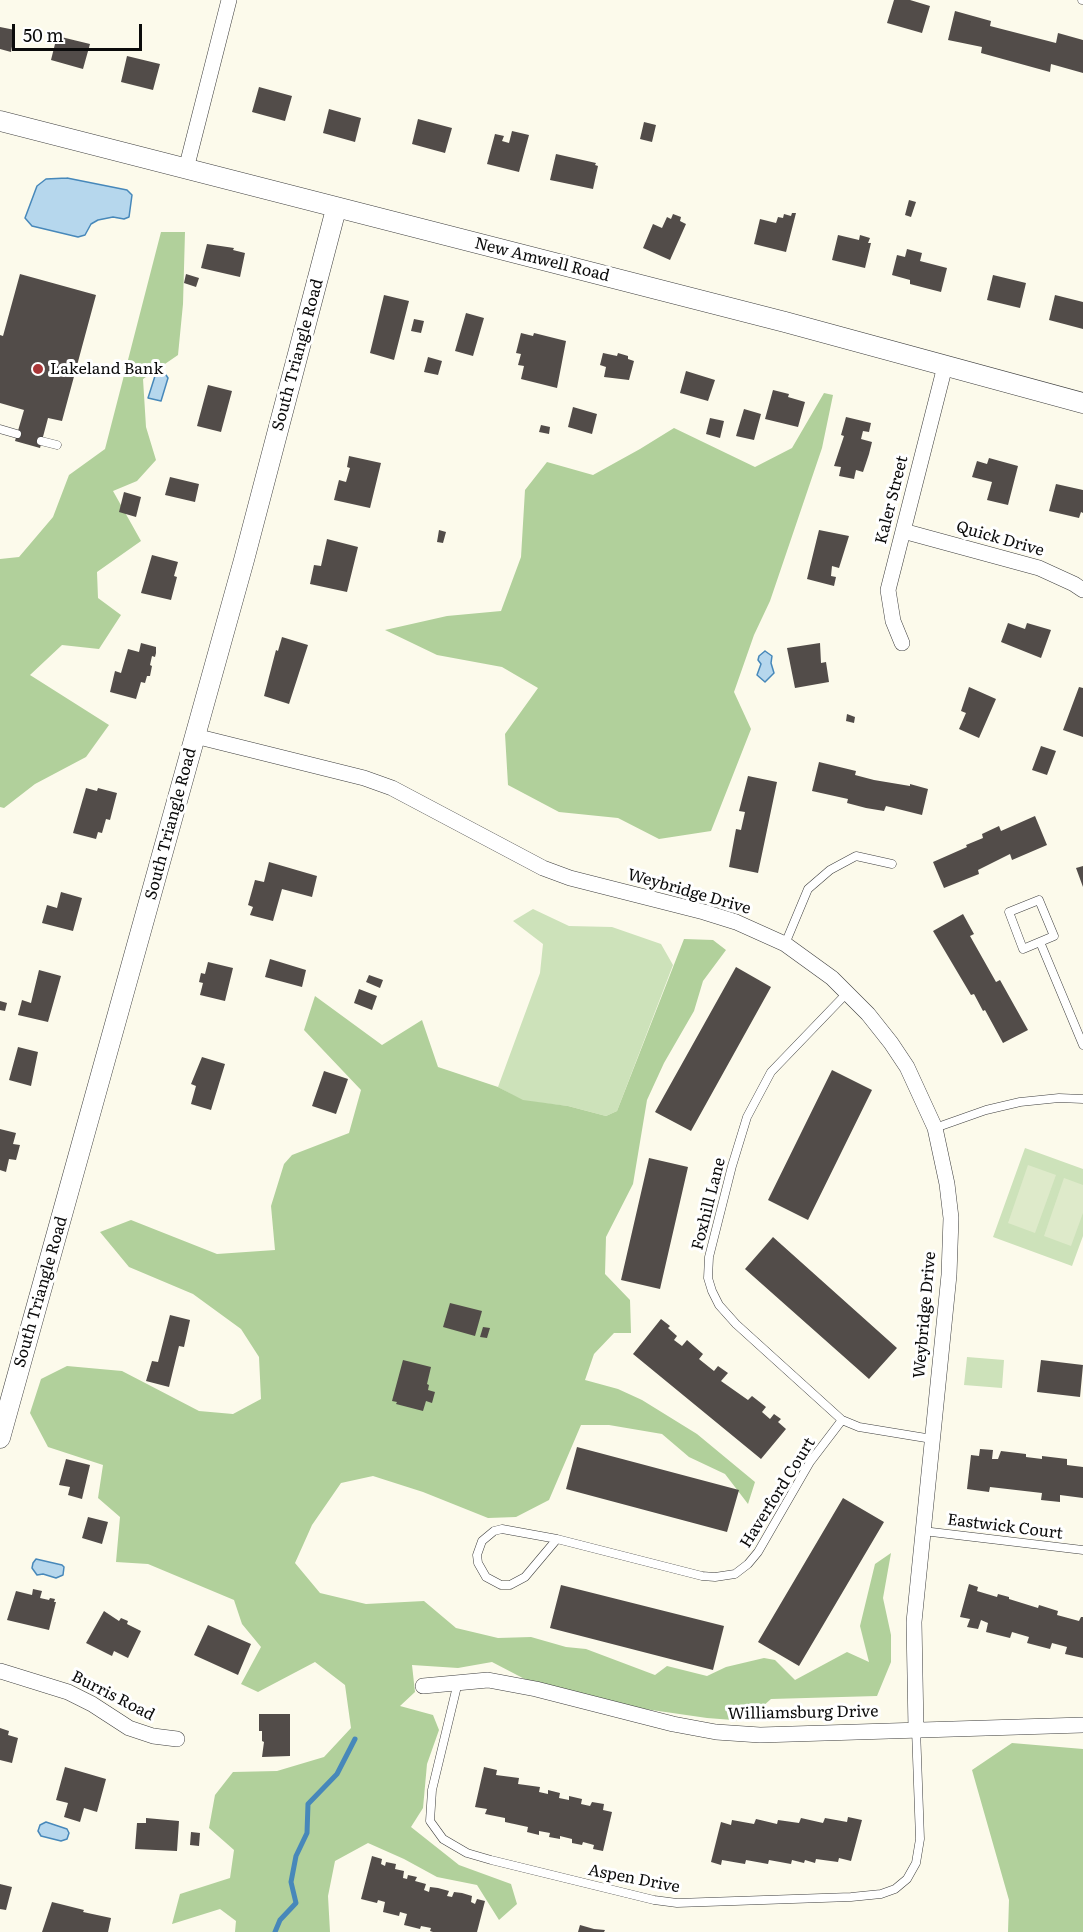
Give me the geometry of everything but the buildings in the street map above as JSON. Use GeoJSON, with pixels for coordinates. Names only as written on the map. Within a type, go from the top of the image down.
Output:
{"type":"FeatureCollection","features":[{"type":"Feature","properties":{"kind":"street"},"geometry":{"type":"LineString","coordinates":[[186,169],[229,0]]}},
{"type":"Feature","properties":{"kind":"street","name":"New Amwell Road"},"geometry":{"type":"LineString","coordinates":[[0,121],[785,322],[1083,404]]}},
{"type":"Feature","properties":{"kind":"street","name":"South Triangle Road"},"geometry":{"type":"LineString","coordinates":[[0,1434],[244,560],[336,208]]}},
{"type":"Feature","properties":{"kind":"street","name":"Kaler Street"},"geometry":{"type":"LineString","coordinates":[[902,643],[893,621],[888,590],[945,366]]}},
{"type":"Feature","properties":{"kind":"street","name":"Quick Drive"},"geometry":{"type":"LineString","coordinates":[[903,531],[1039,568],[1083,590]]}},
{"type":"Feature","properties":{"kind":"street","name":"Weybridge Drive"},"geometry":{"type":"LineString","coordinates":[[195,736],[364,778],[392,788],[543,868],[570,878],[736,922],[785,944],[832,978],[868,1014],[891,1042],[907,1067],[935,1128],[946,1174],[951,1218],[949,1275],[914,1622],[916,1729]]}},
{"type":"Feature","properties":{"kind":"street","name":"Burris Road"},"geometry":{"type":"LineString","coordinates":[[0,1671],[68,1692],[92,1704],[129,1728],[153,1736],[177,1739]]}},
{"type":"Feature","properties":{"kind":"street","name":"Williamsburg Drive"},"geometry":{"type":"LineString","coordinates":[[423,1686],[488,1680],[526,1687],[673,1724],[716,1732],[760,1735],[1083,1725]]}},
{"type":"Feature","properties":{"kind":"lane"},"geometry":{"type":"LineString","coordinates":[[0,429],[17,434]]}},
{"type":"Feature","properties":{"kind":"lane"},"geometry":{"type":"LineString","coordinates":[[41,441],[57,445]]}},
{"type":"Feature","properties":{"kind":"lane"},"geometry":{"type":"LineString","coordinates":[[785,944],[808,889],[830,870],[856,856],[892,864]]}},
{"type":"Feature","properties":{"kind":"lane"},"geometry":{"type":"LineString","coordinates":[[1039,900],[1054,936],[1040,942],[1023,949],[1009,912],[1039,900]]}},
{"type":"Feature","properties":{"kind":"lane"},"geometry":{"type":"LineString","coordinates":[[1040,942],[1083,1045]]}},
{"type":"Feature","properties":{"kind":"lane","name":"Foxhill Lane"},"geometry":{"type":"LineString","coordinates":[[847,993],[771,1072],[747,1117],[709,1257],[708,1278],[719,1305],[736,1324],[842,1420],[858,1427],[932,1439]]}},
{"type":"Feature","properties":{"kind":"lane"},"geometry":{"type":"LineString","coordinates":[[935,1128],[986,1110],[1020,1102],[1059,1098],[1083,1099]]}},
{"type":"Feature","properties":{"kind":"lane","name":"Haverford Court"},"geometry":{"type":"LineString","coordinates":[[557,1539],[525,1577],[510,1585],[493,1582],[486,1577],[478,1563],[477,1555],[482,1541],[495,1531],[502,1529],[557,1539],[702,1576],[735,1574],[758,1552],[810,1462],[842,1420]]}},
{"type":"Feature","properties":{"kind":"lane","name":"Eastwick Court"},"geometry":{"type":"LineString","coordinates":[[923,1531],[1083,1550]]}},
{"type":"Feature","properties":{"kind":"lane","name":"Aspen Drive"},"geometry":{"type":"LineString","coordinates":[[458,1682],[432,1790],[430,1821],[443,1839],[467,1853],[491,1860],[654,1900],[677,1903],[851,1898],[881,1894],[895,1889],[907,1879],[916,1863],[920,1839],[916,1729]]}},
{"type":"Feature","properties":{"kind":"green space"},"geometry":{"type":"Polygon","coordinates":[[[161,232],[185,232],[183,304],[178,355],[143,379],[146,427],[156,460],[137,481],[113,491],[141,541],[97,572],[98,598],[121,615],[99,649],[62,645],[30,675],[109,725],[86,757],[35,784],[4,808],[0,807],[0,559],[19,557],[53,517],[69,475],[105,449],[161,232]]]}},
{"type":"Feature","properties":{"kind":"green space"},"geometry":{"type":"Polygon","coordinates":[[[824,393],[833,395],[822,448],[770,601],[754,635],[734,692],[751,729],[711,831],[659,839],[618,818],[559,812],[508,785],[505,734],[538,688],[502,667],[437,655],[385,630],[447,616],[501,611],[521,557],[525,490],[547,462],[593,475],[674,428],[755,467],[792,448],[824,393]]]}},
{"type":"Feature","properties":{"kind":"green space"},"geometry":{"type":"Polygon","coordinates":[[[533,909],[569,926],[612,927],[661,944],[673,965],[617,1111],[606,1116],[568,1106],[523,1101],[498,1087],[540,973],[543,944],[513,921],[533,909]]]}},
{"type":"Feature","properties":{"kind":"green space"},"geometry":{"type":"Polygon","coordinates":[[[684,939],[713,940],[726,950],[703,981],[694,1011],[664,1063],[647,1100],[633,1184],[606,1237],[605,1274],[630,1300],[631,1333],[614,1333],[594,1354],[585,1380],[618,1389],[642,1400],[697,1434],[755,1482],[748,1504],[725,1474],[689,1457],[662,1434],[609,1425],[581,1425],[549,1500],[516,1517],[488,1518],[423,1492],[373,1476],[341,1483],[312,1525],[295,1563],[320,1593],[366,1604],[424,1601],[456,1628],[498,1638],[531,1637],[566,1647],[586,1649],[655,1675],[667,1666],[707,1676],[726,1667],[764,1658],[775,1660],[795,1680],[847,1652],[869,1662],[860,1626],[875,1564],[891,1553],[883,1598],[891,1635],[891,1662],[877,1696],[771,1699],[746,1721],[624,1706],[574,1691],[540,1687],[492,1662],[458,1668],[412,1665],[415,1692],[400,1706],[433,1715],[439,1730],[427,1764],[423,1808],[411,1827],[459,1865],[511,1884],[517,1904],[499,1920],[477,1885],[437,1877],[368,1843],[335,1861],[328,1896],[330,1932],[235,1932],[236,1921],[220,1909],[172,1924],[180,1894],[230,1878],[234,1850],[209,1828],[215,1795],[233,1772],[277,1771],[324,1757],[351,1728],[345,1685],[315,1662],[258,1692],[241,1684],[261,1647],[242,1624],[234,1600],[148,1564],[116,1562],[120,1517],[98,1498],[103,1465],[48,1447],[30,1413],[41,1379],[67,1366],[122,1371],[199,1411],[233,1414],[261,1399],[259,1357],[241,1329],[193,1294],[129,1267],[100,1232],[131,1220],[217,1254],[275,1250],[271,1206],[284,1164],[292,1155],[349,1133],[361,1090],[304,1030],[315,996],[382,1045],[422,1020],[438,1067],[498,1087],[523,1100],[568,1106],[606,1116],[617,1111],[684,939]]]}},
{"type":"Feature","properties":{"kind":"green space"},"geometry":{"type":"Polygon","coordinates":[[[1025,1148],[1083,1169],[1083,1236],[1072,1266],[993,1237],[1025,1148]]]}},
{"type":"Feature","properties":{"kind":"green space"},"geometry":{"type":"Polygon","coordinates":[[[1028,1165],[1056,1175],[1035,1233],[1008,1223],[1028,1165]]]}},
{"type":"Feature","properties":{"kind":"green space"},"geometry":{"type":"Polygon","coordinates":[[[1064,1178],[1083,1185],[1083,1213],[1071,1246],[1044,1236],[1064,1178]]]}},
{"type":"Feature","properties":{"kind":"green space"},"geometry":{"type":"Polygon","coordinates":[[[967,1357],[1004,1360],[1002,1388],[964,1385],[967,1357]]]}},
{"type":"Feature","properties":{"kind":"green space"},"geometry":{"type":"Polygon","coordinates":[[[1012,1743],[1083,1749],[1083,1932],[1008,1932],[1009,1900],[972,1770],[1012,1743]]]}},
{"type":"Feature","properties":{"kind":"water"},"geometry":{"type":"Polygon","coordinates":[[[67,178],[127,190],[132,195],[129,217],[98,220],[91,224],[85,235],[78,237],[32,226],[25,218],[37,186],[46,179],[67,178]]]}},
{"type":"Feature","properties":{"kind":"water"},"geometry":{"type":"Polygon","coordinates":[[[158,373],[168,378],[161,401],[148,398],[158,373]]]}},
{"type":"Feature","properties":{"kind":"water"},"geometry":{"type":"Polygon","coordinates":[[[765,651],[772,656],[771,663],[774,673],[765,682],[757,675],[761,664],[758,660],[759,656],[765,651]]]}},
{"type":"Feature","properties":{"kind":"water"},"geometry":{"type":"Polygon","coordinates":[[[36,1559],[62,1565],[63,1575],[56,1578],[43,1574],[37,1575],[32,1568],[36,1559]]]}},
{"type":"Feature","properties":{"kind":"water"},"geometry":{"type":"Polygon","coordinates":[[[46,1822],[67,1829],[69,1833],[67,1839],[61,1841],[41,1836],[38,1831],[40,1825],[46,1822]]]}},
{"type":"Feature","properties":{"kind":"waterway"},"geometry":{"type":"LineString","coordinates":[[275,1932],[280,1920],[296,1903],[291,1882],[296,1856],[307,1833],[308,1804],[337,1774],[355,1739]]}},
{"type":"Feature","properties":{"kind":"place","name":"Lakeland Bank"},"geometry":{"type":"Point","coordinates":[38,369]}}]}
